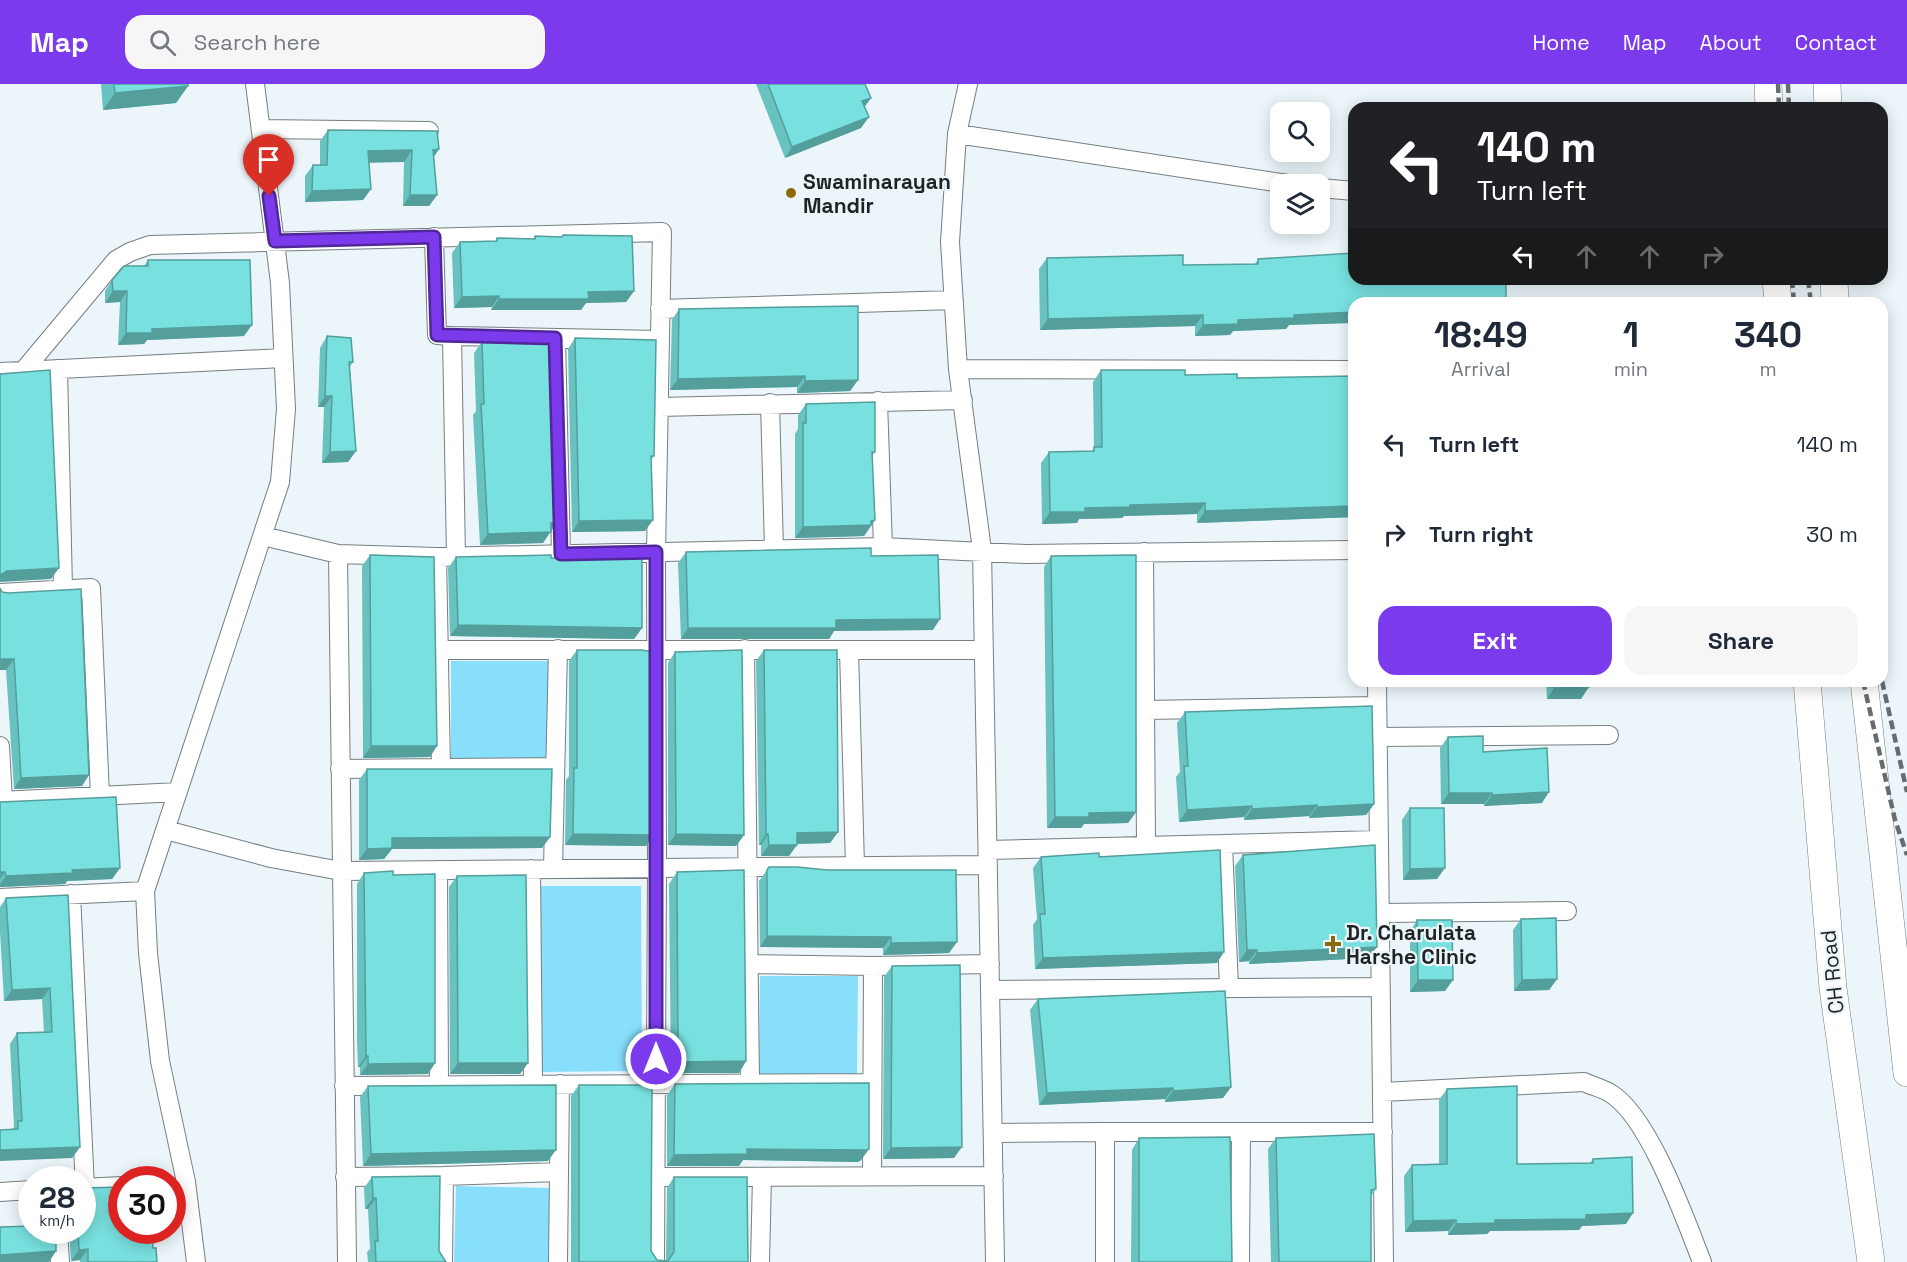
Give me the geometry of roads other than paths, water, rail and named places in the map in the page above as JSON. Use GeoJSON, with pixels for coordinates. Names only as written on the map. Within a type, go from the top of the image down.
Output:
{"type":"FeatureCollection","features":[{"type":"Feature","properties":{"kind":"street"},"geometry":{"type":"LineString","coordinates":[[176,1166],[160,1061],[148,953],[145,891],[280,482],[286,409],[280,283],[255,84]]}},
{"type":"Feature","properties":{"kind":"street"},"geometry":{"type":"LineString","coordinates":[[968,84],[957,134],[950,243],[958,369],[982,550],[995,1262]]}},
{"type":"Feature","properties":{"kind":"street"},"geometry":{"type":"LineString","coordinates":[[1768,84],[1769,102]]}},
{"type":"Feature","properties":{"kind":"street"},"geometry":{"type":"LineString","coordinates":[[1827,84],[1828,102]]}},
{"type":"Feature","properties":{"kind":"street"},"geometry":{"type":"LineString","coordinates":[[261,129],[429,131]]}},
{"type":"Feature","properties":{"kind":"street"},"geometry":{"type":"LineString","coordinates":[[957,134],[1270,181]]}},
{"type":"Feature","properties":{"kind":"street"},"geometry":{"type":"LineString","coordinates":[[1330,189],[1348,190]]}},
{"type":"Feature","properties":{"kind":"street"},"geometry":{"type":"LineString","coordinates":[[24,370],[116,260],[150,245],[662,232],[656,552],[655,1262]]}},
{"type":"Feature","properties":{"kind":"street"},"geometry":{"type":"LineString","coordinates":[[434,237],[437,335],[660,340]]}},
{"type":"Feature","properties":{"kind":"street"},"geometry":{"type":"LineString","coordinates":[[660,309],[954,300]]}},
{"type":"Feature","properties":{"kind":"street"},"geometry":{"type":"LineString","coordinates":[[452,336],[456,556]]}},
{"type":"Feature","properties":{"kind":"street"},"geometry":{"type":"LineString","coordinates":[[555,338],[561,554]]}},
{"type":"Feature","properties":{"kind":"street"},"geometry":{"type":"LineString","coordinates":[[0,372],[283,358]]}},
{"type":"Feature","properties":{"kind":"street"},"geometry":{"type":"LineString","coordinates":[[58,369],[63,589]]}},
{"type":"Feature","properties":{"kind":"street"},"geometry":{"type":"LineString","coordinates":[[958,369],[1348,370]]}},
{"type":"Feature","properties":{"kind":"street"},"geometry":{"type":"LineString","coordinates":[[659,407],[963,400]]}},
{"type":"Feature","properties":{"kind":"street"},"geometry":{"type":"LineString","coordinates":[[878,401],[883,547]]}},
{"type":"Feature","properties":{"kind":"street"},"geometry":{"type":"LineString","coordinates":[[770,403],[774,549]]}},
{"type":"Feature","properties":{"kind":"street"},"geometry":{"type":"LineString","coordinates":[[263,536],[338,554],[437,556],[883,547],[982,550],[1025,554],[1348,550]]}},
{"type":"Feature","properties":{"kind":"street"},"geometry":{"type":"LineString","coordinates":[[1144,552],[1146,846]]}},
{"type":"Feature","properties":{"kind":"street"},"geometry":{"type":"LineString","coordinates":[[338,554],[347,1262]]}},
{"type":"Feature","properties":{"kind":"street"},"geometry":{"type":"LineString","coordinates":[[437,556],[441,768]]}},
{"type":"Feature","properties":{"kind":"street"},"geometry":{"type":"LineString","coordinates":[[0,593],[91,588],[100,796]]}},
{"type":"Feature","properties":{"kind":"street"},"geometry":{"type":"LineString","coordinates":[[553,869],[558,649]]}},
{"type":"Feature","properties":{"kind":"street"},"geometry":{"type":"LineString","coordinates":[[745,649],[750,1083]]}},
{"type":"Feature","properties":{"kind":"street"},"geometry":{"type":"LineString","coordinates":[[439,650],[984,650]]}},
{"type":"Feature","properties":{"kind":"street"},"geometry":{"type":"LineString","coordinates":[[849,650],[855,866]]}},
{"type":"Feature","properties":{"kind":"street"},"geometry":{"type":"LineString","coordinates":[[1377,687],[1384,1262]]}},
{"type":"Feature","properties":{"kind":"street","name":"CH Road"},"geometry":{"type":"LineString","coordinates":[[1808,687],[1833,988],[1871,1262]]}},
{"type":"Feature","properties":{"kind":"street"},"geometry":{"type":"LineString","coordinates":[[1865,687],[1907,1073]]}},
{"type":"Feature","properties":{"kind":"street"},"geometry":{"type":"LineString","coordinates":[[1145,710],[1377,706]]}},
{"type":"Feature","properties":{"kind":"street"},"geometry":{"type":"LineString","coordinates":[[1377,737],[1609,735]]}},
{"type":"Feature","properties":{"kind":"street"},"geometry":{"type":"LineString","coordinates":[[0,746],[1,801],[178,792]]}},
{"type":"Feature","properties":{"kind":"street"},"geometry":{"type":"LineString","coordinates":[[340,769],[555,767]]}},
{"type":"Feature","properties":{"kind":"street"},"geometry":{"type":"LineString","coordinates":[[166,830],[271,858],[341,871],[855,866],[1146,846],[1379,840]]}},
{"type":"Feature","properties":{"kind":"street"},"geometry":{"type":"LineString","coordinates":[[1223,844],[1228,988]]}},
{"type":"Feature","properties":{"kind":"street"},"geometry":{"type":"LineString","coordinates":[[531,869],[532,1084]]}},
{"type":"Feature","properties":{"kind":"street"},"geometry":{"type":"LineString","coordinates":[[438,870],[439,1085]]}},
{"type":"Feature","properties":{"kind":"street"},"geometry":{"type":"LineString","coordinates":[[0,898],[145,891]]}},
{"type":"Feature","properties":{"kind":"street"},"geometry":{"type":"LineString","coordinates":[[71,894],[82,1166]]}},
{"type":"Feature","properties":{"kind":"street"},"geometry":{"type":"LineString","coordinates":[[1380,913],[1567,911]]}},
{"type":"Feature","properties":{"kind":"street"},"geometry":{"type":"LineString","coordinates":[[750,964],[873,966],[990,964]]}},
{"type":"Feature","properties":{"kind":"street"},"geometry":{"type":"LineString","coordinates":[[872,1176],[873,966]]}},
{"type":"Feature","properties":{"kind":"street"},"geometry":{"type":"LineString","coordinates":[[990,990],[1381,987]]}},
{"type":"Feature","properties":{"kind":"street"},"geometry":{"type":"LineString","coordinates":[[1382,1092],[1584,1082],[1611,1093],[1628,1110],[1651,1144],[1702,1262]]}},
{"type":"Feature","properties":{"kind":"street"},"geometry":{"type":"LineString","coordinates":[[344,1086],[872,1083]]}},
{"type":"Feature","properties":{"kind":"street"},"geometry":{"type":"LineString","coordinates":[[558,1262],[560,1084]]}},
{"type":"Feature","properties":{"kind":"street"},"geometry":{"type":"LineString","coordinates":[[1105,1132],[1105,1262]]}},
{"type":"Feature","properties":{"kind":"street"},"geometry":{"type":"LineString","coordinates":[[1240,1262],[1241,1132]]}},
{"type":"Feature","properties":{"kind":"street"},"geometry":{"type":"LineString","coordinates":[[993,1133],[1383,1132]]}},
{"type":"Feature","properties":{"kind":"street"},"geometry":{"type":"LineString","coordinates":[[345,1177],[559,1172]]}},
{"type":"Feature","properties":{"kind":"street"},"geometry":{"type":"LineString","coordinates":[[443,1262],[444,1176]]}},
{"type":"Feature","properties":{"kind":"street"},"geometry":{"type":"LineString","coordinates":[[656,1178],[994,1176]]}},
{"type":"Feature","properties":{"kind":"street"},"geometry":{"type":"LineString","coordinates":[[760,1262],[762,1177]]}},
{"type":"Feature","properties":{"kind":"street"},"geometry":{"type":"LineString","coordinates":[[0,1192],[18,1191]]}},
{"type":"Feature","properties":{"kind":"street"},"geometry":{"type":"LineString","coordinates":[[186,1216],[196,1262]]}},
{"type":"Feature","properties":{"kind":"street"},"geometry":{"type":"LineString","coordinates":[[59,1244],[60,1262]]}},
{"type":"Feature","properties":{"kind":"railway"},"geometry":{"type":"LineString","coordinates":[[1778,84],[1779,102]]}},
{"type":"Feature","properties":{"kind":"railway"},"geometry":{"type":"LineString","coordinates":[[1788,84],[1789,102]]}},
{"type":"Feature","properties":{"kind":"railway"},"geometry":{"type":"LineString","coordinates":[[1792,285],[1794,297]]}},
{"type":"Feature","properties":{"kind":"railway"},"geometry":{"type":"LineString","coordinates":[[1809,285],[1810,297]]}},
{"type":"Feature","properties":{"kind":"railway"},"geometry":{"type":"LineString","coordinates":[[1864,687],[1895,820],[1907,855]]}},
{"type":"Feature","properties":{"kind":"railway"},"geometry":{"type":"LineString","coordinates":[[1883,687],[1907,792]]}},
{"type":"Feature","properties":{"kind":"place","name":"Swaminarayan Mandir"},"geometry":{"type":"Point","coordinates":[791,193]}},
{"type":"Feature","properties":{"kind":"place","name":"Dr. Charulata Harshe Clinic"},"geometry":{"type":"Point","coordinates":[1333,944]}}]}
